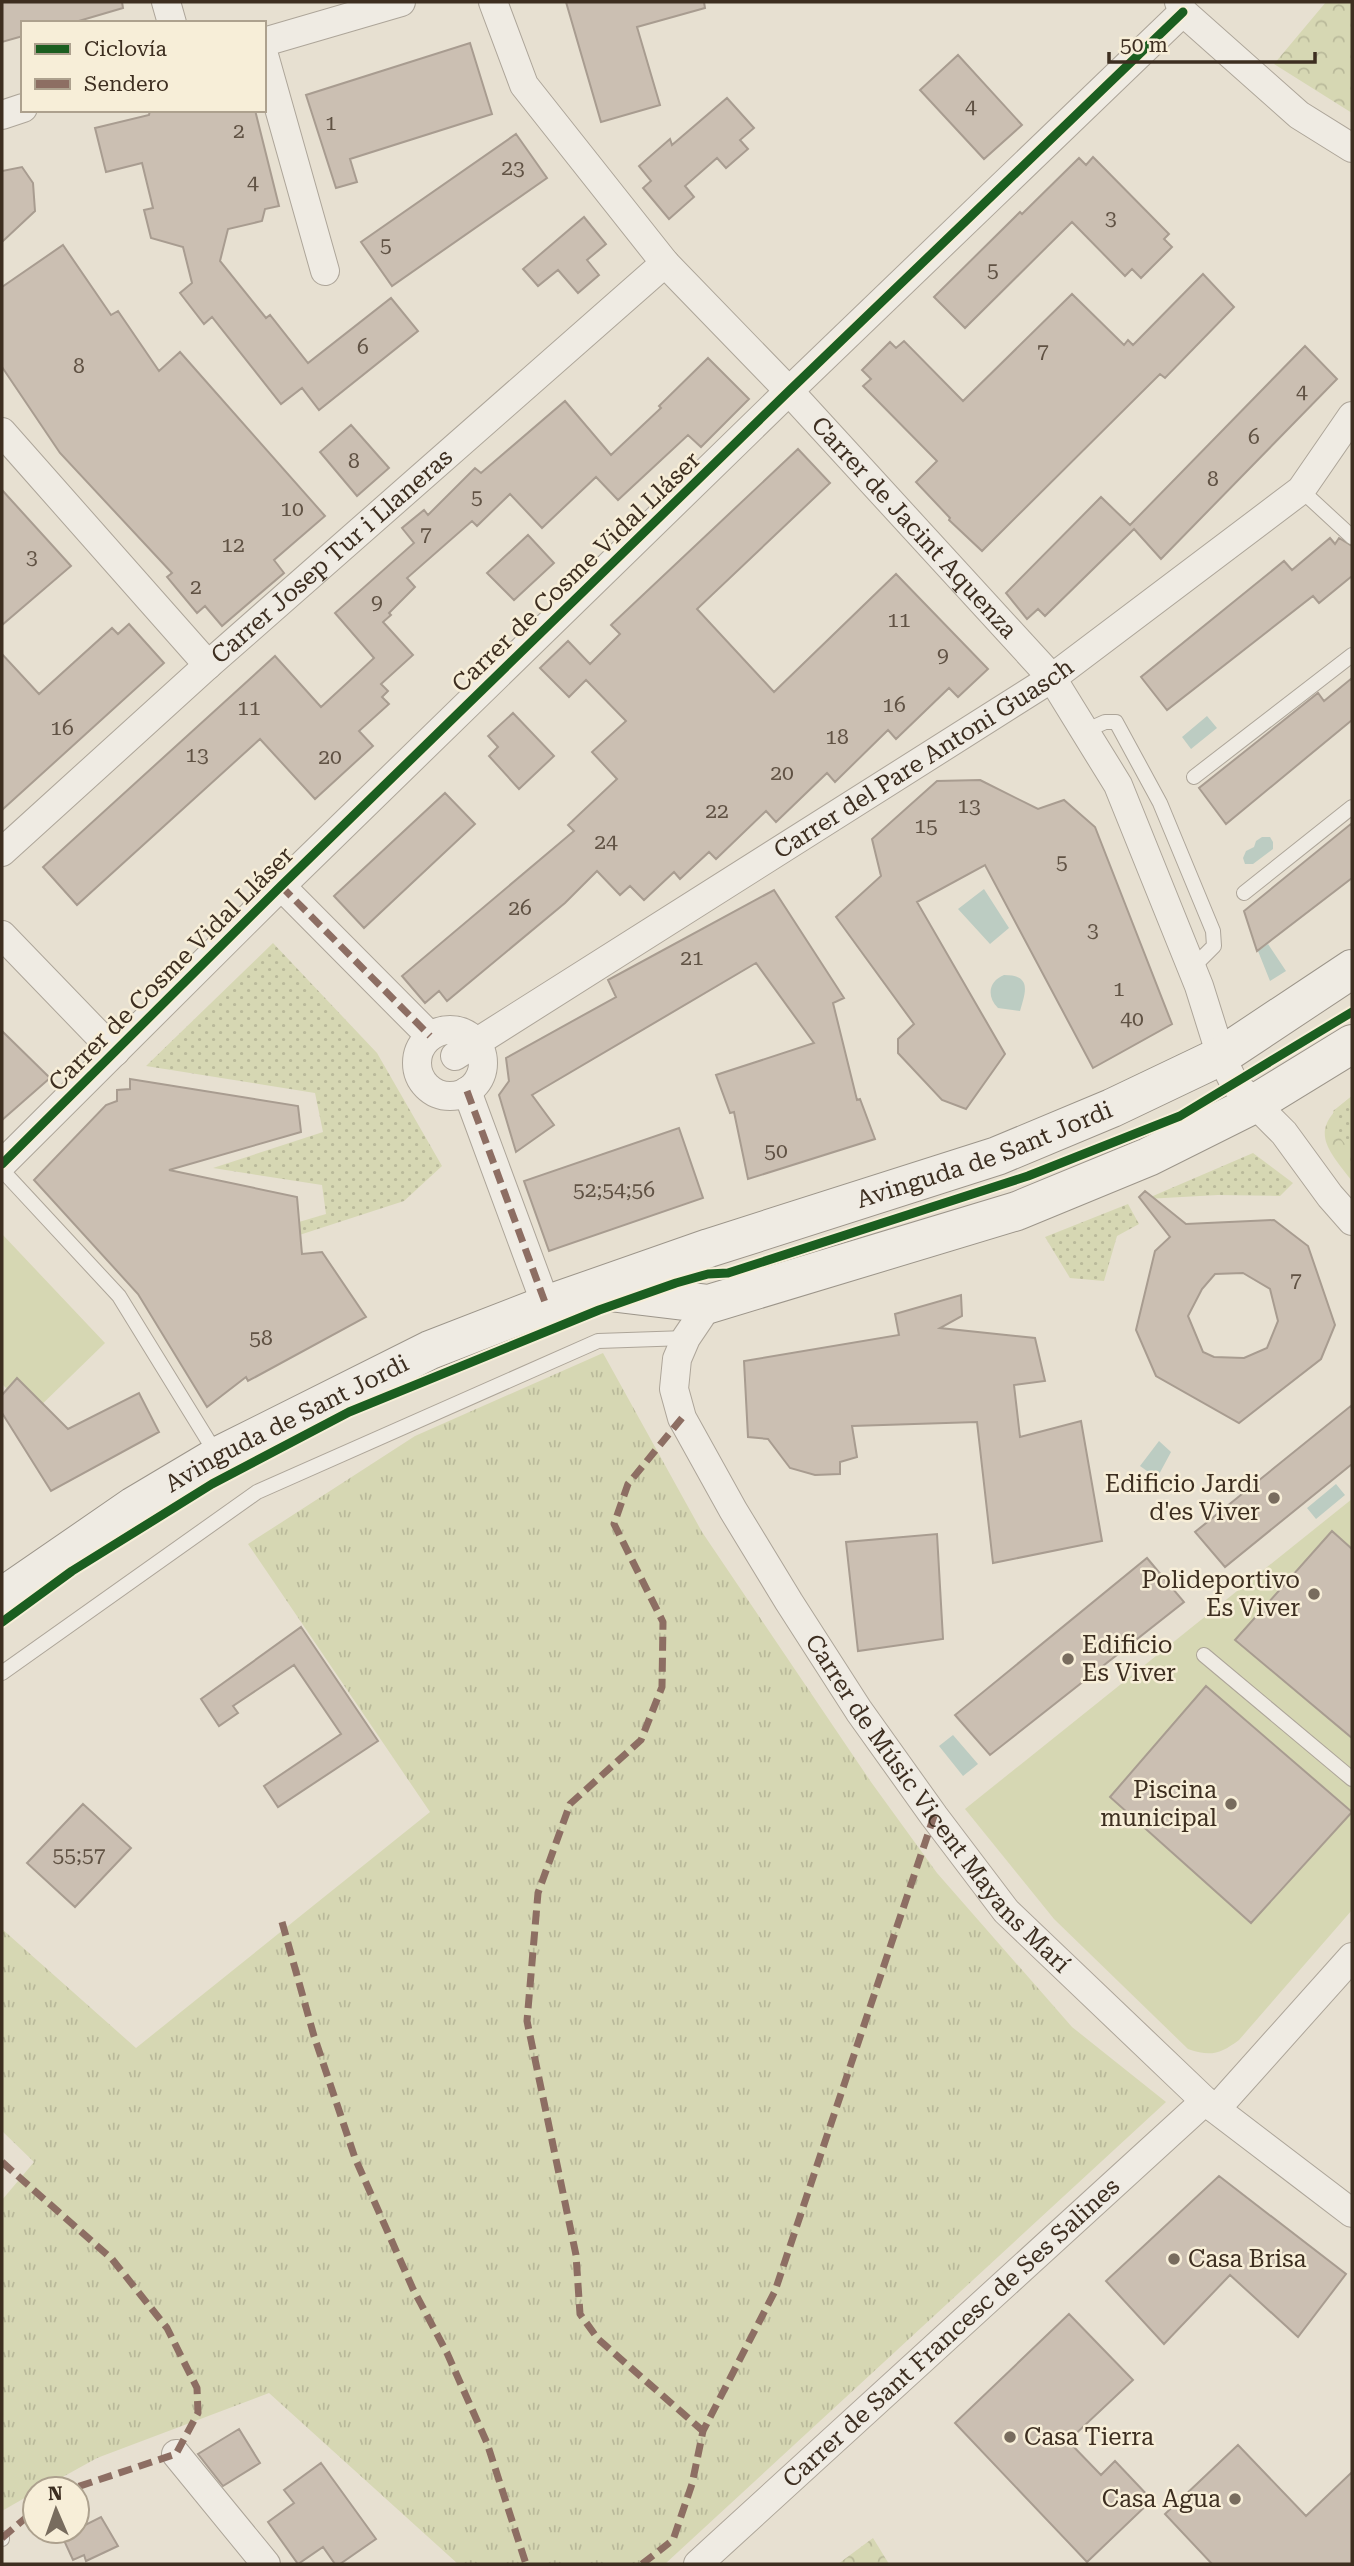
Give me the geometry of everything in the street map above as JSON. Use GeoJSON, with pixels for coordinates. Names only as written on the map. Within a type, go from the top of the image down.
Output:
{"type":"FeatureCollection","features":[{"type":"Feature","properties":{"kind":"street"},"geometry":{"type":"LineString","coordinates":[[166,2],[171,21]]}},
{"type":"Feature","properties":{"kind":"street"},"geometry":{"type":"LineString","coordinates":[[266,41],[401,2]]}},
{"type":"Feature","properties":{"kind":"street","name":"Carrer de Jacint Aquenza"},"geometry":{"type":"LineString","coordinates":[[493,2],[524,85],[665,263],[789,391],[1052,678],[1118,785],[1192,968],[1221,1056],[1234,1083],[1284,1133],[1330,1196],[1352,1221]]}},
{"type":"Feature","properties":{"kind":"street"},"geometry":{"type":"LineString","coordinates":[[1181,7],[1268,100],[1299,115],[1352,148]]}},
{"type":"Feature","properties":{"kind":"street","name":"Carrer de Cosme Vidal Lláser"},"geometry":{"type":"LineString","coordinates":[[2,1167],[281,886],[1181,7]]}},
{"type":"Feature","properties":{"kind":"street"},"geometry":{"type":"LineString","coordinates":[[266,62],[325,271]]}},
{"type":"Feature","properties":{"kind":"street"},"geometry":{"type":"LineString","coordinates":[[2,115],[21,109]]}},
{"type":"Feature","properties":{"kind":"street","name":"Carrer Josep Tur i Llaneras"},"geometry":{"type":"LineString","coordinates":[[2,852],[208,665],[665,263]]}},
{"type":"Feature","properties":{"kind":"street","name":"Carrer del Pare Antoni Guasch"},"geometry":{"type":"LineString","coordinates":[[466,1049],[1052,678],[1301,490],[1352,416]]}},
{"type":"Feature","properties":{"kind":"street"},"geometry":{"type":"LineString","coordinates":[[2,432],[208,665]]}},
{"type":"Feature","properties":{"kind":"street"},"geometry":{"type":"LineString","coordinates":[[281,886],[430,1036]]}},
{"type":"Feature","properties":{"kind":"street"},"geometry":{"type":"LineString","coordinates":[[2,935],[115,1052]]}},
{"type":"Feature","properties":{"kind":"street","name":"Avinguda de Sant Jordi"},"geometry":{"type":"LineString","coordinates":[[2,1597],[134,1506],[218,1456],[430,1350],[546,1305],[709,1248],[997,1156],[1112,1108],[1221,1056],[1352,969]]}},
{"type":"Feature","properties":{"kind":"street"},"geometry":{"type":"LineString","coordinates":[[446,1029],[463,1031],[466,1049],[484,1059],[481,1078],[467,1091],[456,1096],[443,1095],[423,1082],[417,1057],[430,1036],[446,1029]]}},
{"type":"Feature","properties":{"kind":"street","name":"Avinguda de Sant Jordi"},"geometry":{"type":"LineString","coordinates":[[593,1290],[709,1304],[1017,1211],[1148,1157],[1254,1104],[1352,1044]]}},
{"type":"Feature","properties":{"kind":"street"},"geometry":{"type":"LineString","coordinates":[[467,1091],[546,1305]]}},
{"type":"Feature","properties":{"kind":"street","name":"Carrer de Músic Vicent Mayans Marí"},"geometry":{"type":"LineString","coordinates":[[709,1304],[686,1338],[677,1359],[674,1389],[682,1418],[733,1510],[859,1711],[1006,1911],[1211,2105],[1352,2213]]}},
{"type":"Feature","properties":{"kind":"street","name":"Carrer de Sant Francesc de Ses Salines"},"geometry":{"type":"LineString","coordinates":[[698,2564],[1211,2105],[1352,1957]]}},
{"type":"Feature","properties":{"kind":"street"},"geometry":{"type":"LineString","coordinates":[[176,2454],[265,2564]]}},
{"type":"Feature","properties":{"kind":"lane"},"geometry":{"type":"LineString","coordinates":[[1301,490],[1352,537]]}},
{"type":"Feature","properties":{"kind":"lane"},"geometry":{"type":"LineString","coordinates":[[1194,777],[1352,655]]}},
{"type":"Feature","properties":{"kind":"lane"},"geometry":{"type":"LineString","coordinates":[[1244,893],[1352,807]]}},
{"type":"Feature","properties":{"kind":"lane"},"geometry":{"type":"LineString","coordinates":[[2,1167],[119,1296],[218,1456]]}},
{"type":"Feature","properties":{"kind":"lane"},"geometry":{"type":"LineString","coordinates":[[2,1673],[257,1492],[598,1341],[686,1338]]}},
{"type":"Feature","properties":{"kind":"lane"},"geometry":{"type":"LineString","coordinates":[[1204,1655],[1352,1779]]}},
{"type":"Feature","properties":{"kind":"green space"},"geometry":{"type":"Polygon","coordinates":[[[1326,2],[1352,2],[1352,113],[1274,64],[1326,2]]]}},
{"type":"Feature","properties":{"kind":"green space"},"geometry":{"type":"Polygon","coordinates":[[[273,943],[377,1053],[442,1166],[404,1201],[253,1250],[221,1245],[326,1214],[322,1185],[213,1168],[323,1132],[315,1093],[146,1066],[273,943]]]}},
{"type":"Feature","properties":{"kind":"green space"},"geometry":{"type":"Polygon","coordinates":[[[1352,1096],[1352,1181],[1328,1147],[1325,1128],[1338,1108],[1352,1096]]]}},
{"type":"Feature","properties":{"kind":"green space"},"geometry":{"type":"Polygon","coordinates":[[[1352,1096],[1352,1153],[1341,1139],[1333,1111],[1352,1096]]]}},
{"type":"Feature","properties":{"kind":"green space"},"geometry":{"type":"Polygon","coordinates":[[[1253,1153],[1293,1183],[1280,1196],[1218,1195],[1146,1199],[1253,1153]]]}},
{"type":"Feature","properties":{"kind":"green space"},"geometry":{"type":"Polygon","coordinates":[[[1128,1204],[1139,1224],[1117,1236],[1104,1281],[1070,1278],[1045,1237],[1128,1204]]]}},
{"type":"Feature","properties":{"kind":"green space"},"geometry":{"type":"Polygon","coordinates":[[[2,1234],[105,1343],[32,1414],[2,1384],[2,1234]]]}},
{"type":"Feature","properties":{"kind":"green space"},"geometry":{"type":"Polygon","coordinates":[[[603,1353],[702,1532],[871,1782],[937,1873],[1072,2027],[1166,2102],[665,2564],[458,2564],[269,2393],[97,2458],[66,2475],[21,2475],[21,2500],[2,2511],[2,2200],[34,2162],[2,2131],[2,1929],[136,2048],[430,1812],[248,1544],[415,1436],[603,1353]]]}},
{"type":"Feature","properties":{"kind":"green space"},"geometry":{"type":"Polygon","coordinates":[[[1352,1499],[1352,1910],[1239,2040],[1215,2053],[1188,2049],[1054,1919],[965,1809],[1352,1499]]]}},
{"type":"Feature","properties":{"kind":"green space"},"geometry":{"type":"Polygon","coordinates":[[[873,2538],[889,2564],[838,2564],[873,2538]]]}},
{"type":"Feature","properties":{"kind":"shaded area"},"geometry":{"type":"Polygon","coordinates":[[[1207,716],[1217,728],[1191,749],[1182,737],[1207,716]]]}},
{"type":"Feature","properties":{"kind":"shaded area"},"geometry":{"type":"Polygon","coordinates":[[[1262,837],[1270,837],[1273,849],[1253,864],[1245,864],[1243,858],[1246,851],[1254,847],[1256,841],[1262,837]]]}},
{"type":"Feature","properties":{"kind":"shaded area"},"geometry":{"type":"Polygon","coordinates":[[[984,889],[1009,928],[990,944],[958,909],[984,889]]]}},
{"type":"Feature","properties":{"kind":"shaded area"},"geometry":{"type":"Polygon","coordinates":[[[1268,944],[1286,971],[1270,981],[1258,951],[1268,944]]]}},
{"type":"Feature","properties":{"kind":"shaded area"},"geometry":{"type":"Polygon","coordinates":[[[1004,975],[1019,978],[1025,986],[1020,1011],[998,1008],[992,999],[992,985],[1004,975]]]}},
{"type":"Feature","properties":{"kind":"shaded area"},"geometry":{"type":"Polygon","coordinates":[[[1159,1441],[1171,1452],[1157,1478],[1140,1466],[1159,1441]]]}},
{"type":"Feature","properties":{"kind":"shaded area"},"geometry":{"type":"Polygon","coordinates":[[[1336,1484],[1345,1495],[1316,1519],[1307,1508],[1336,1484]]]}},
{"type":"Feature","properties":{"kind":"shaded area"},"geometry":{"type":"Polygon","coordinates":[[[953,1735],[978,1764],[963,1776],[939,1746],[953,1735]]]}},
{"type":"Feature","properties":{"kind":"building"},"geometry":{"type":"Polygon","coordinates":[[[2,2],[122,2],[123,8],[79,21],[21,21],[21,37],[2,42],[2,2]]]}},
{"type":"Feature","properties":{"kind":"building"},"geometry":{"type":"Polygon","coordinates":[[[566,2],[704,2],[705,8],[637,27],[660,105],[601,122],[566,2]]]}},
{"type":"Feature","properties":{"kind":"building"},"geometry":{"type":"Polygon","coordinates":[[[470,43],[492,114],[350,159],[357,182],[336,188],[306,95],[470,43]]]}},
{"type":"Feature","properties":{"kind":"building"},"geometry":{"type":"Polygon","coordinates":[[[958,55],[1022,125],[984,159],[920,90],[958,55]]]}},
{"type":"Feature","properties":{"kind":"building"},"geometry":{"type":"Polygon","coordinates":[[[727,98],[754,128],[740,140],[748,149],[726,168],[717,158],[685,186],[694,197],[669,219],[643,188],[651,181],[639,166],[670,139],[672,145],[727,98]]]}},
{"type":"Feature","properties":{"kind":"building"},"geometry":{"type":"Polygon","coordinates":[[[150,112],[256,112],[279,206],[265,209],[262,221],[228,229],[220,261],[266,318],[270,315],[308,363],[391,298],[418,331],[319,410],[302,388],[281,404],[212,317],[204,324],[180,293],[192,283],[183,247],[151,238],[144,210],[153,208],[142,163],[106,172],[95,128],[149,115],[150,112]]]}},
{"type":"Feature","properties":{"kind":"building"},"geometry":{"type":"Polygon","coordinates":[[[516,134],[547,178],[392,286],[361,242],[516,134]]]}},
{"type":"Feature","properties":{"kind":"building"},"geometry":{"type":"Polygon","coordinates":[[[1093,157],[1169,234],[1164,239],[1172,247],[1141,278],[1132,269],[1125,276],[1072,222],[965,328],[934,297],[1079,158],[1086,165],[1093,157]]]}},
{"type":"Feature","properties":{"kind":"building"},"geometry":{"type":"Polygon","coordinates":[[[22,167],[33,183],[35,211],[2,242],[2,171],[22,167]]]}},
{"type":"Feature","properties":{"kind":"building"},"geometry":{"type":"Polygon","coordinates":[[[584,217],[606,244],[587,260],[599,275],[578,293],[558,270],[538,286],[523,269],[584,217]]]}},
{"type":"Feature","properties":{"kind":"building"},"geometry":{"type":"Polygon","coordinates":[[[63,245],[111,315],[118,311],[159,371],[180,352],[325,516],[274,560],[284,573],[222,626],[205,606],[197,613],[167,577],[172,573],[60,453],[2,367],[2,287],[63,245]]]}},
{"type":"Feature","properties":{"kind":"building"},"geometry":{"type":"Polygon","coordinates":[[[1203,274],[1234,307],[1165,378],[1160,374],[982,551],[949,520],[916,482],[937,461],[863,386],[871,379],[862,370],[890,342],[896,348],[904,341],[963,401],[1072,294],[1124,345],[1128,340],[1133,345],[1203,274]]]}},
{"type":"Feature","properties":{"kind":"building"},"geometry":{"type":"Polygon","coordinates":[[[1305,346],[1337,379],[1161,559],[1134,529],[1045,616],[1038,609],[1027,619],[1006,593],[1101,497],[1130,525],[1305,346]]]}},
{"type":"Feature","properties":{"kind":"building"},"geometry":{"type":"Polygon","coordinates":[[[708,358],[749,399],[701,447],[688,435],[618,500],[596,477],[542,528],[510,494],[477,526],[472,521],[407,578],[415,587],[383,622],[413,655],[381,684],[388,691],[382,697],[389,704],[359,731],[373,746],[315,799],[260,739],[77,905],[43,867],[275,656],[321,707],[359,672],[374,658],[335,613],[414,543],[402,528],[424,510],[428,515],[475,468],[481,473],[565,401],[611,455],[661,408],[659,406],[708,358]]]}},
{"type":"Feature","properties":{"kind":"building"},"geometry":{"type":"Polygon","coordinates":[[[351,425],[389,468],[357,496],[320,452],[351,425]]]}},
{"type":"Feature","properties":{"kind":"building"},"geometry":{"type":"Polygon","coordinates":[[[798,449],[830,483],[697,609],[774,692],[896,574],[988,669],[958,697],[949,688],[896,739],[888,730],[835,782],[827,773],[776,822],[766,811],[716,859],[709,852],[680,879],[674,872],[644,900],[630,886],[620,895],[597,871],[565,903],[447,1001],[439,991],[425,1003],[402,976],[574,831],[568,825],[617,779],[592,752],[626,721],[586,680],[569,697],[540,668],[568,641],[590,664],[620,634],[611,625],[798,449]]]}},
{"type":"Feature","properties":{"kind":"building"},"geometry":{"type":"Polygon","coordinates":[[[2,490],[71,566],[2,625],[2,490]]]}},
{"type":"Feature","properties":{"kind":"building"},"geometry":{"type":"Polygon","coordinates":[[[528,535],[554,563],[514,600],[487,573],[528,535]]]}},
{"type":"Feature","properties":{"kind":"building"},"geometry":{"type":"Polygon","coordinates":[[[1330,538],[1335,544],[1339,538],[1352,546],[1352,576],[1319,603],[1313,596],[1167,710],[1141,677],[1284,561],[1292,570],[1330,538]]]}},
{"type":"Feature","properties":{"kind":"building"},"geometry":{"type":"Polygon","coordinates":[[[129,624],[164,663],[2,810],[2,654],[39,694],[112,628],[118,634],[129,624]]]}},
{"type":"Feature","properties":{"kind":"building"},"geometry":{"type":"Polygon","coordinates":[[[1352,678],[1352,720],[1226,824],[1199,788],[1318,693],[1324,701],[1352,678]]]}},
{"type":"Feature","properties":{"kind":"building"},"geometry":{"type":"Polygon","coordinates":[[[513,713],[554,756],[519,789],[489,756],[498,747],[488,736],[513,713]]]}},
{"type":"Feature","properties":{"kind":"building"},"geometry":{"type":"Polygon","coordinates":[[[980,780],[1038,809],[1064,800],[1095,827],[1172,1024],[1093,1068],[985,865],[917,902],[1005,1054],[966,1109],[942,1100],[898,1053],[898,1039],[914,1024],[836,917],[881,876],[872,839],[937,781],[980,780]]]}},
{"type":"Feature","properties":{"kind":"building"},"geometry":{"type":"Polygon","coordinates":[[[445,793],[475,824],[364,928],[334,896],[445,793]]]}},
{"type":"Feature","properties":{"kind":"building"},"geometry":{"type":"Polygon","coordinates":[[[1352,823],[1352,878],[1257,951],[1244,911],[1352,823]]]}},
{"type":"Feature","properties":{"kind":"building"},"geometry":{"type":"Polygon","coordinates":[[[774,890],[844,998],[833,1003],[857,1100],[860,1099],[875,1139],[748,1179],[734,1112],[730,1113],[716,1075],[814,1043],[756,963],[532,1095],[554,1125],[516,1152],[499,1095],[509,1081],[506,1058],[616,997],[608,980],[774,890]]]}},
{"type":"Feature","properties":{"kind":"building"},"geometry":{"type":"Polygon","coordinates":[[[2,1031],[50,1078],[2,1120],[2,1031]]]}},
{"type":"Feature","properties":{"kind":"building"},"geometry":{"type":"Polygon","coordinates":[[[130,1079],[298,1106],[301,1132],[169,1170],[297,1197],[302,1254],[322,1252],[366,1317],[248,1381],[246,1377],[207,1407],[138,1294],[34,1180],[106,1105],[117,1101],[117,1090],[130,1089],[130,1079]]]}},
{"type":"Feature","properties":{"kind":"building"},"geometry":{"type":"Polygon","coordinates":[[[679,1128],[703,1198],[549,1251],[524,1181],[679,1128]]]}},
{"type":"Feature","properties":{"kind":"building"},"geometry":{"type":"Polygon","coordinates":[[[1145,1191],[1186,1224],[1274,1220],[1308,1246],[1335,1325],[1321,1359],[1239,1423],[1156,1376],[1136,1330],[1155,1251],[1170,1237],[1139,1197],[1145,1191]],[[1243,1273],[1215,1274],[1202,1289],[1188,1316],[1203,1352],[1214,1357],[1244,1358],[1267,1348],[1278,1321],[1270,1289],[1243,1273]]]}},
{"type":"Feature","properties":{"kind":"building"},"geometry":{"type":"Polygon","coordinates":[[[961,1295],[962,1316],[940,1328],[1035,1338],[1045,1381],[1014,1385],[1020,1437],[1081,1421],[1102,1541],[993,1563],[977,1422],[852,1426],[857,1457],[840,1462],[840,1474],[815,1475],[790,1468],[768,1439],[748,1437],[744,1361],[899,1335],[895,1314],[961,1295]]]}},
{"type":"Feature","properties":{"kind":"building"},"geometry":{"type":"Polygon","coordinates":[[[17,1378],[68,1429],[139,1393],[159,1432],[51,1491],[2,1413],[2,1395],[17,1378]]]}},
{"type":"Feature","properties":{"kind":"building","name":"Edificio Jardi d'es Viver"},"geometry":{"type":"Polygon","coordinates":[[[1352,1405],[1352,1464],[1225,1567],[1195,1532],[1352,1405]]]}},
{"type":"Feature","properties":{"kind":"building","name":"Polideportivo Es Viver"},"geometry":{"type":"Polygon","coordinates":[[[1332,1531],[1352,1549],[1352,1738],[1235,1640],[1332,1531]]]}},
{"type":"Feature","properties":{"kind":"building"},"geometry":{"type":"Polygon","coordinates":[[[937,1534],[943,1639],[858,1651],[846,1542],[937,1534]]]}},
{"type":"Feature","properties":{"kind":"building","name":"Edificio Es Viver"},"geometry":{"type":"Polygon","coordinates":[[[1147,1558],[1184,1602],[990,1755],[955,1715],[1147,1558]]]}},
{"type":"Feature","properties":{"kind":"building"},"geometry":{"type":"Polygon","coordinates":[[[301,1627],[378,1741],[278,1807],[264,1786],[341,1734],[294,1665],[233,1706],[238,1713],[219,1726],[201,1699],[301,1627]]]}},
{"type":"Feature","properties":{"kind":"building","name":"Piscina municipal"},"geometry":{"type":"Polygon","coordinates":[[[1206,1686],[1352,1812],[1251,1923],[1110,1797],[1206,1686]]]}},
{"type":"Feature","properties":{"kind":"building"},"geometry":{"type":"Polygon","coordinates":[[[83,1804],[131,1848],[75,1907],[27,1863],[83,1804]]]}},
{"type":"Feature","properties":{"kind":"building","name":"Casa Brisa"},"geometry":{"type":"Polygon","coordinates":[[[1219,2176],[1346,2274],[1298,2337],[1230,2275],[1164,2344],[1106,2281],[1219,2176]]]}},
{"type":"Feature","properties":{"kind":"building","name":"Casa Tierra"},"geometry":{"type":"Polygon","coordinates":[[[1069,2314],[1133,2380],[1068,2441],[1101,2475],[1115,2461],[1152,2500],[1087,2562],[955,2423],[1069,2314]]]}},
{"type":"Feature","properties":{"kind":"building"},"geometry":{"type":"Polygon","coordinates":[[[239,2429],[260,2463],[223,2486],[198,2454],[239,2429]]]}},
{"type":"Feature","properties":{"kind":"building","name":"Casa Agua"},"geometry":{"type":"Polygon","coordinates":[[[1238,2445],[1306,2516],[1352,2472],[1352,2564],[1212,2564],[1165,2514],[1238,2445]]]}},
{"type":"Feature","properties":{"kind":"building"},"geometry":{"type":"Polygon","coordinates":[[[321,2463],[376,2539],[340,2564],[335,2564],[323,2547],[298,2564],[268,2522],[294,2503],[284,2490],[321,2463]]]}},
{"type":"Feature","properties":{"kind":"building"},"geometry":{"type":"Polygon","coordinates":[[[101,2517],[118,2546],[86,2561],[84,2555],[73,2560],[66,2545],[91,2545],[91,2522],[101,2517]]]}},
{"type":"Feature","properties":{"kind":"marked path"},"geometry":{"type":"LineString","coordinates":[[281,886],[430,1036]]}},
{"type":"Feature","properties":{"kind":"marked path"},"geometry":{"type":"LineString","coordinates":[[467,1091],[546,1305]]}},
{"type":"Feature","properties":{"kind":"marked path"},"geometry":{"type":"LineString","coordinates":[[682,1418],[628,1484],[614,1524],[663,1622],[662,1687],[641,1740],[570,1804],[538,1893],[527,2021],[576,2255],[580,2314],[598,2339],[703,2431]]}},
{"type":"Feature","properties":{"kind":"marked path"},"geometry":{"type":"LineString","coordinates":[[642,2564],[673,2540],[692,2484],[703,2431],[775,2291],[934,1816]]}},
{"type":"Feature","properties":{"kind":"marked path"},"geometry":{"type":"LineString","coordinates":[[282,1922],[314,2036],[355,2158],[413,2289],[447,2353],[487,2443],[526,2564]]}},
{"type":"Feature","properties":{"kind":"marked path"},"geometry":{"type":"LineString","coordinates":[[2,2162],[112,2259],[167,2328],[197,2388],[198,2413],[176,2454],[91,2482]]}},
{"type":"Feature","properties":{"kind":"marked path"},"geometry":{"type":"LineString","coordinates":[[2,2538],[21,2522]]}},
{"type":"Feature","properties":{"kind":"cycle path"},"geometry":{"type":"LineString","coordinates":[[2,1164],[281,886],[1183,12]]}},
{"type":"Feature","properties":{"kind":"cycle path"},"geometry":{"type":"LineString","coordinates":[[2,1622],[72,1571],[212,1484],[349,1412],[599,1310],[676,1283],[708,1274],[728,1273],[1028,1176],[1180,1116],[1352,1012]]}},
{"type":"Feature","properties":{"kind":"place","name":"Edificio Jardi d'es Viver"},"geometry":{"type":"Point","coordinates":[1274,1498]}},
{"type":"Feature","properties":{"kind":"place","name":"Polideportivo Es Viver"},"geometry":{"type":"Point","coordinates":[1314,1594]}},
{"type":"Feature","properties":{"kind":"place","name":"Edificio Es Viver"},"geometry":{"type":"Point","coordinates":[1068,1659]}},
{"type":"Feature","properties":{"kind":"place","name":"Piscina municipal"},"geometry":{"type":"Point","coordinates":[1231,1804]}},
{"type":"Feature","properties":{"kind":"place","name":"Casa Brisa"},"geometry":{"type":"Point","coordinates":[1174,2259]}},
{"type":"Feature","properties":{"kind":"place","name":"Casa Tierra"},"geometry":{"type":"Point","coordinates":[1010,2437]}},
{"type":"Feature","properties":{"kind":"place","name":"Casa Agua"},"geometry":{"type":"Point","coordinates":[1235,2499]}}]}
